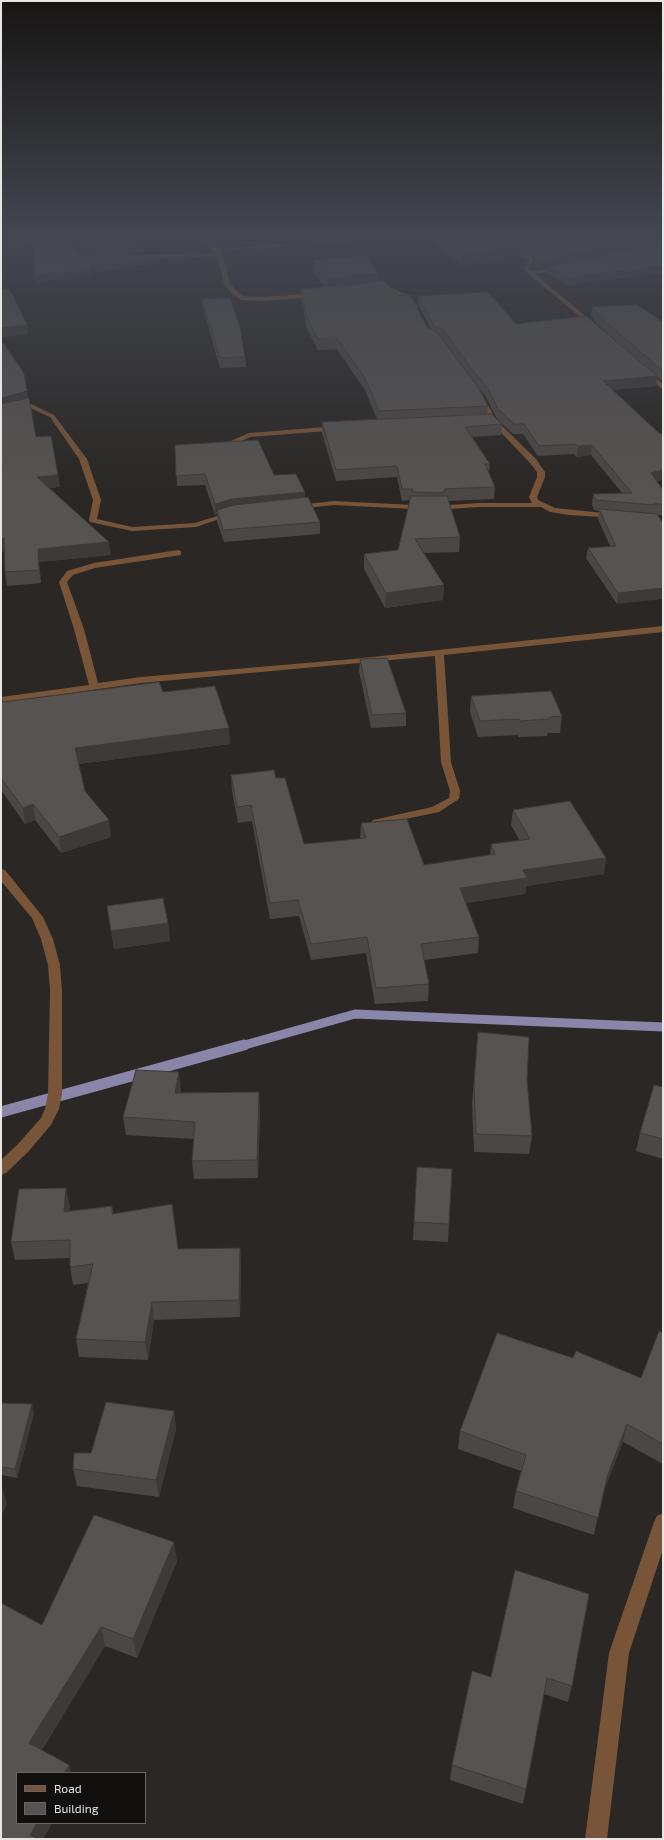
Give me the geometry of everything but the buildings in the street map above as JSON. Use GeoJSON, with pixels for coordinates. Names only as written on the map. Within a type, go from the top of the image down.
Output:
{"type":"FeatureCollection","features":[{"type":"Feature","properties":{"kind":"street"},"geometry":{"type":"LineString","coordinates":[[589,322],[602,333]]}},
{"type":"Feature","properties":{"kind":"street"},"geometry":{"type":"LineString","coordinates":[[640,367],[663,388]]}},
{"type":"Feature","properties":{"kind":"street"},"geometry":{"type":"LineString","coordinates":[[475,390],[483,399],[489,421],[532,461],[541,472],[541,477],[533,497],[541,506]]}},
{"type":"Feature","properties":{"kind":"street"},"geometry":{"type":"LineString","coordinates":[[1,413],[31,406],[52,416],[83,459],[97,500],[93,520],[132,529],[196,525],[233,513],[241,512]]}},
{"type":"Feature","properties":{"kind":"street"},"geometry":{"type":"LineString","coordinates":[[221,447],[249,435],[348,427]]}},
{"type":"Feature","properties":{"kind":"street"},"geometry":{"type":"LineString","coordinates":[[288,508],[334,503],[434,508],[479,505],[541,506],[568,513],[623,518]]}},
{"type":"Feature","properties":{"kind":"street"},"geometry":{"type":"LineString","coordinates":[[94,687],[79,629],[63,582],[70,573],[94,566],[178,553]]}},
{"type":"Feature","properties":{"kind":"street"},"geometry":{"type":"LineString","coordinates":[[1,700],[140,680],[439,654],[663,629]]}},
{"type":"Feature","properties":{"kind":"street"},"geometry":{"type":"LineString","coordinates":[[377,822],[435,810],[454,799],[455,791],[446,762],[439,654]]}},
{"type":"Feature","properties":{"kind":"street"},"geometry":{"type":"LineString","coordinates":[[1,873],[37,917],[47,939],[54,965],[56,990],[55,1080],[52,1109],[46,1121],[23,1148],[1,1169]]}},
{"type":"Feature","properties":{"kind":"street"},"geometry":{"type":"LineString","coordinates":[[596,1839],[619,1653],[663,1522]]}},
{"type":"Feature","properties":{"kind":"waterway"},"geometry":{"type":"LineString","coordinates":[[241,1046],[355,1014],[663,1027]]}},
{"type":"Feature","properties":{"kind":"waterway"},"geometry":{"type":"LineString","coordinates":[[1,1112],[244,1045]]}}]}
